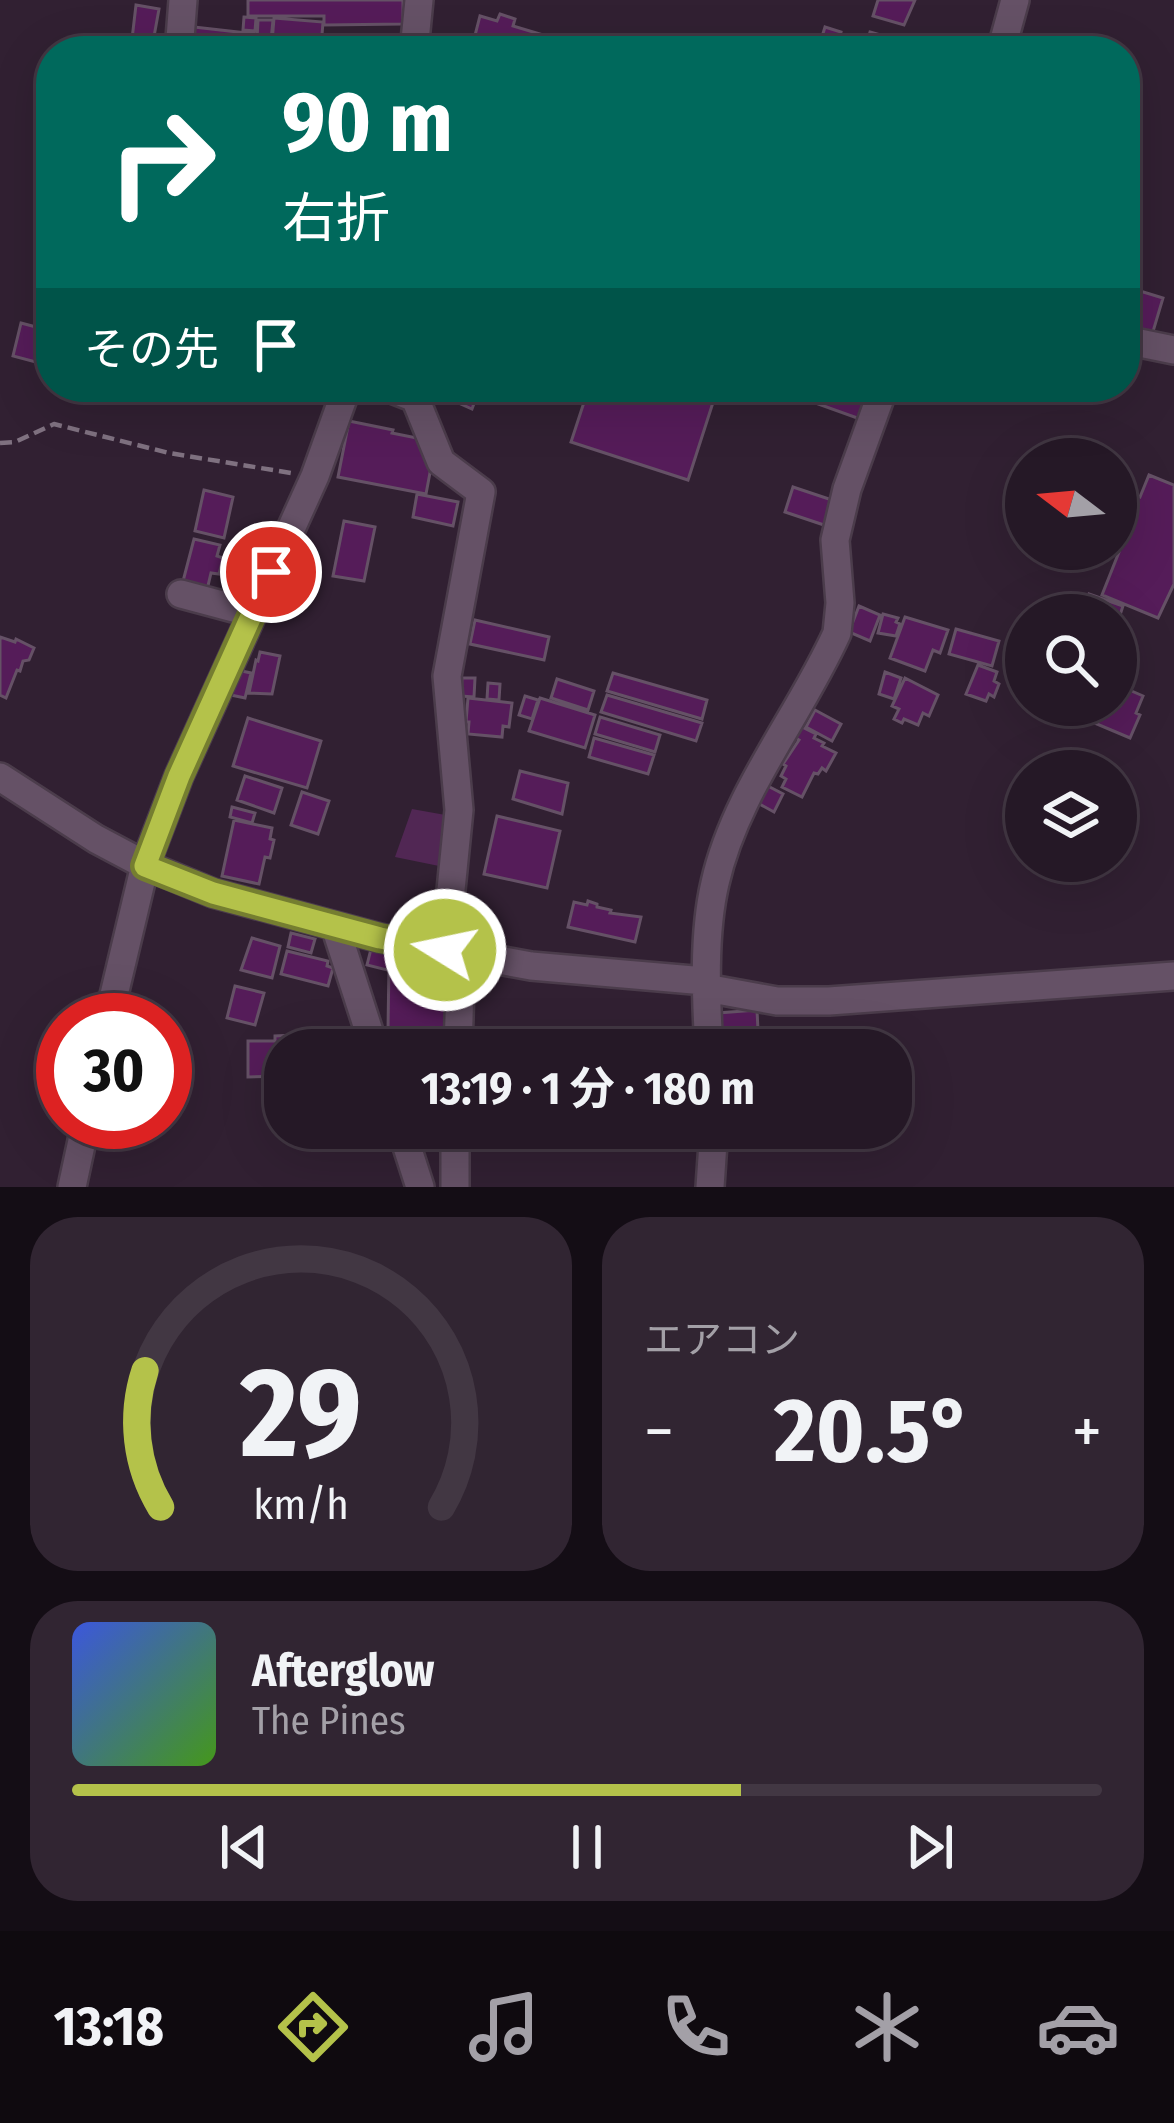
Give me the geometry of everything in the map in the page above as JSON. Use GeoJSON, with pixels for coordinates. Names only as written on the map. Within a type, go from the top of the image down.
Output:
{"type":"FeatureCollection","features":[{"type":"Feature","properties":{"kind":"street"},"geometry":{"type":"LineString","coordinates":[[180,36],[183,0]]}},
{"type":"Feature","properties":{"kind":"street"},"geometry":{"type":"LineString","coordinates":[[415,36],[419,0]]}},
{"type":"Feature","properties":{"kind":"street"},"geometry":{"type":"LineString","coordinates":[[1005,36],[1016,0]]}},
{"type":"Feature","properties":{"kind":"street"},"geometry":{"type":"LineString","coordinates":[[1140,343],[1174,350]]}},
{"type":"Feature","properties":{"kind":"street"},"geometry":{"type":"LineString","coordinates":[[114,993],[145,866],[179,776],[315,476],[342,402]]}},
{"type":"Feature","properties":{"kind":"street"},"geometry":{"type":"LineString","coordinates":[[417,402],[441,462],[481,492],[447,676],[459,810],[453,952],[457,1029]]}},
{"type":"Feature","properties":{"kind":"street"},"geometry":{"type":"LineString","coordinates":[[708,1029],[705,984],[714,884],[747,799],[837,633],[836,540],[847,489],[879,402]]}},
{"type":"Feature","properties":{"kind":"street"},"geometry":{"type":"LineString","coordinates":[[181,595],[252,613]]}},
{"type":"Feature","properties":{"kind":"street"},"geometry":{"type":"LineString","coordinates":[[0,777],[145,866],[213,893],[380,938],[531,966],[705,984],[777,1000],[829,1001],[1174,976]]}},
{"type":"Feature","properties":{"kind":"street"},"geometry":{"type":"LineString","coordinates":[[335,926],[368,1029]]}},
{"type":"Feature","properties":{"kind":"street"},"geometry":{"type":"LineString","coordinates":[[73,1187],[81,1149]]}},
{"type":"Feature","properties":{"kind":"street"},"geometry":{"type":"LineString","coordinates":[[408,1149],[420,1187]]}},
{"type":"Feature","properties":{"kind":"street"},"geometry":{"type":"LineString","coordinates":[[455,1149],[455,1187]]}},
{"type":"Feature","properties":{"kind":"street"},"geometry":{"type":"LineString","coordinates":[[710,1187],[713,1149]]}},
{"type":"Feature","properties":{"kind":"path"},"geometry":{"type":"LineString","coordinates":[[0,443],[15,442],[54,424],[169,453],[315,476]]}},
{"type":"Feature","properties":{"kind":"shaded area"},"geometry":{"type":"Polygon","coordinates":[[[412,809],[451,816],[444,867],[395,857],[412,809]]]}},
{"type":"Feature","properties":{"kind":"building"},"geometry":{"type":"Polygon","coordinates":[[[248,0],[403,0],[403,24],[324,25],[324,16],[248,16],[248,0]]]}},
{"type":"Feature","properties":{"kind":"building"},"geometry":{"type":"Polygon","coordinates":[[[878,0],[915,0],[904,25],[873,16],[878,0]]]}},
{"type":"Feature","properties":{"kind":"building"},"geometry":{"type":"Polygon","coordinates":[[[136,5],[159,9],[154,36],[132,36],[136,5]]]}},
{"type":"Feature","properties":{"kind":"building"},"geometry":{"type":"Polygon","coordinates":[[[500,14],[515,19],[513,26],[539,36],[475,36],[480,16],[497,21],[500,14]]]}},
{"type":"Feature","properties":{"kind":"building"},"geometry":{"type":"Polygon","coordinates":[[[244,17],[256,18],[255,31],[243,30],[244,17]]]}},
{"type":"Feature","properties":{"kind":"building"},"geometry":{"type":"Polygon","coordinates":[[[274,18],[323,22],[322,36],[273,36],[274,18]]]}},
{"type":"Feature","properties":{"kind":"building"},"geometry":{"type":"Polygon","coordinates":[[[258,20],[273,20],[271,36],[257,36],[258,20]]]}},
{"type":"Feature","properties":{"kind":"building"},"geometry":{"type":"Polygon","coordinates":[[[194,27],[255,34],[255,36],[192,36],[194,27]]]}},
{"type":"Feature","properties":{"kind":"building"},"geometry":{"type":"Polygon","coordinates":[[[825,27],[841,32],[840,36],[822,36],[825,27]]]}},
{"type":"Feature","properties":{"kind":"building"},"geometry":{"type":"Polygon","coordinates":[[[1140,291],[1163,298],[1152,335],[1140,331],[1140,291]]]}},
{"type":"Feature","properties":{"kind":"building"},"geometry":{"type":"Polygon","coordinates":[[[21,323],[36,327],[36,362],[13,356],[21,323]]]}},
{"type":"Feature","properties":{"kind":"building"},"geometry":{"type":"Polygon","coordinates":[[[584,402],[713,402],[688,480],[571,442],[584,402]]]}},
{"type":"Feature","properties":{"kind":"building"},"geometry":{"type":"Polygon","coordinates":[[[818,402],[864,402],[860,419],[818,402]]]}},
{"type":"Feature","properties":{"kind":"building"},"geometry":{"type":"Polygon","coordinates":[[[349,421],[422,439],[432,462],[426,494],[338,477],[349,421]]]}},
{"type":"Feature","properties":{"kind":"building"},"geometry":{"type":"Polygon","coordinates":[[[1149,475],[1174,485],[1174,584],[1158,618],[1137,609],[1137,594],[1102,594],[1112,570],[1137,570],[1140,497],[1149,475]]]}},
{"type":"Feature","properties":{"kind":"building"},"geometry":{"type":"Polygon","coordinates":[[[793,487],[832,500],[824,525],[785,512],[793,487]]]}},
{"type":"Feature","properties":{"kind":"building"},"geometry":{"type":"Polygon","coordinates":[[[204,490],[233,497],[224,538],[195,531],[204,490]]]}},
{"type":"Feature","properties":{"kind":"building"},"geometry":{"type":"Polygon","coordinates":[[[417,494],[458,502],[453,526],[413,517],[417,494]]]}},
{"type":"Feature","properties":{"kind":"building"},"geometry":{"type":"Polygon","coordinates":[[[344,521],[375,527],[364,581],[333,576],[344,521]]]}},
{"type":"Feature","properties":{"kind":"building"},"geometry":{"type":"Polygon","coordinates":[[[194,539],[220,545],[219,574],[211,573],[207,590],[182,585],[194,539]]]}},
{"type":"Feature","properties":{"kind":"building"},"geometry":{"type":"Polygon","coordinates":[[[859,606],[880,615],[870,641],[849,632],[859,606]]]}},
{"type":"Feature","properties":{"kind":"building"},"geometry":{"type":"Polygon","coordinates":[[[883,614],[898,618],[896,636],[878,633],[883,614]]]}},
{"type":"Feature","properties":{"kind":"building"},"geometry":{"type":"Polygon","coordinates":[[[905,617],[948,630],[940,653],[933,650],[925,671],[890,658],[905,617]]]}},
{"type":"Feature","properties":{"kind":"building"},"geometry":{"type":"Polygon","coordinates":[[[475,620],[549,637],[544,660],[470,644],[475,620]]]}},
{"type":"Feature","properties":{"kind":"building"},"geometry":{"type":"Polygon","coordinates":[[[956,629],[999,641],[992,666],[949,654],[956,629]]]}},
{"type":"Feature","properties":{"kind":"building"},"geometry":{"type":"Polygon","coordinates":[[[0,637],[34,648],[17,670],[6,698],[0,695],[0,637]]]}},
{"type":"Feature","properties":{"kind":"building"},"geometry":{"type":"Polygon","coordinates":[[[260,652],[280,656],[272,694],[249,693],[260,652]]]}},
{"type":"Feature","properties":{"kind":"building"},"geometry":{"type":"Polygon","coordinates":[[[978,665],[997,672],[994,681],[999,684],[994,697],[989,694],[986,701],[966,694],[978,665]]]}},
{"type":"Feature","properties":{"kind":"building"},"geometry":{"type":"Polygon","coordinates":[[[237,670],[251,673],[245,698],[231,695],[237,670]]]}},
{"type":"Feature","properties":{"kind":"building"},"geometry":{"type":"Polygon","coordinates":[[[885,672],[901,678],[894,699],[879,694],[885,672]]]}},
{"type":"Feature","properties":{"kind":"building"},"geometry":{"type":"Polygon","coordinates":[[[613,673],[707,700],[702,719],[607,691],[613,673]]]}},
{"type":"Feature","properties":{"kind":"building"},"geometry":{"type":"Polygon","coordinates":[[[462,678],[475,678],[474,697],[461,696],[462,678]]]}},
{"type":"Feature","properties":{"kind":"building"},"geometry":{"type":"Polygon","coordinates":[[[905,678],[938,695],[929,716],[923,713],[918,725],[894,719],[899,709],[892,706],[905,678]]]}},
{"type":"Feature","properties":{"kind":"building"},"geometry":{"type":"Polygon","coordinates":[[[557,679],[594,691],[588,710],[551,698],[557,679]]]}},
{"type":"Feature","properties":{"kind":"building"},"geometry":{"type":"Polygon","coordinates":[[[488,683],[500,684],[499,700],[487,699],[488,683]]]}},
{"type":"Feature","properties":{"kind":"building"},"geometry":{"type":"Polygon","coordinates":[[[607,695],[702,723],[696,741],[601,712],[607,695]]]}},
{"type":"Feature","properties":{"kind":"building"},"geometry":{"type":"Polygon","coordinates":[[[525,696],[538,700],[532,719],[519,715],[525,696]]]}},
{"type":"Feature","properties":{"kind":"building"},"geometry":{"type":"Polygon","coordinates":[[[468,698],[512,703],[509,727],[503,726],[502,737],[468,734],[468,698]]]}},
{"type":"Feature","properties":{"kind":"building"},"geometry":{"type":"Polygon","coordinates":[[[540,698],[595,715],[585,748],[529,731],[540,698]]]}},
{"type":"Feature","properties":{"kind":"building"},"geometry":{"type":"Polygon","coordinates":[[[815,710],[841,724],[832,741],[806,727],[815,710]]]}},
{"type":"Feature","properties":{"kind":"building"},"geometry":{"type":"Polygon","coordinates":[[[600,717],[660,735],[655,752],[595,734],[600,717]]]}},
{"type":"Feature","properties":{"kind":"building"},"geometry":{"type":"Polygon","coordinates":[[[248,718],[321,741],[307,788],[233,766],[248,718]]]}},
{"type":"Feature","properties":{"kind":"building"},"geometry":{"type":"Polygon","coordinates":[[[800,726],[836,753],[826,771],[822,768],[814,773],[802,797],[782,787],[786,779],[781,776],[799,740],[794,737],[800,726]]]}},
{"type":"Feature","properties":{"kind":"building"},"geometry":{"type":"Polygon","coordinates":[[[1102,726],[1135,726],[1130,738],[1102,726]]]}},
{"type":"Feature","properties":{"kind":"building"},"geometry":{"type":"Polygon","coordinates":[[[594,738],[654,755],[648,774],[589,757],[594,738]]]}},
{"type":"Feature","properties":{"kind":"building"},"geometry":{"type":"Polygon","coordinates":[[[520,771],[568,783],[562,814],[513,799],[520,771]]]}},
{"type":"Feature","properties":{"kind":"building"},"geometry":{"type":"Polygon","coordinates":[[[245,776],[282,788],[274,813],[237,800],[245,776]]]}},
{"type":"Feature","properties":{"kind":"building"},"geometry":{"type":"Polygon","coordinates":[[[764,784],[783,794],[774,812],[754,801],[764,784]]]}},
{"type":"Feature","properties":{"kind":"building"},"geometry":{"type":"Polygon","coordinates":[[[302,792],[329,801],[318,834],[291,825],[302,792]]]}},
{"type":"Feature","properties":{"kind":"building"},"geometry":{"type":"Polygon","coordinates":[[[232,807],[255,813],[252,823],[230,817],[232,807]]]}},
{"type":"Feature","properties":{"kind":"building"},"geometry":{"type":"Polygon","coordinates":[[[497,816],[560,831],[547,888],[484,874],[497,816]]]}},
{"type":"Feature","properties":{"kind":"building"},"geometry":{"type":"Polygon","coordinates":[[[234,820],[272,828],[270,858],[265,857],[259,884],[222,876],[234,820]]]}},
{"type":"Feature","properties":{"kind":"building"},"geometry":{"type":"Polygon","coordinates":[[[588,901],[610,913],[641,917],[635,942],[568,927],[574,902],[587,905],[588,901]]]}},
{"type":"Feature","properties":{"kind":"building"},"geometry":{"type":"Polygon","coordinates":[[[291,933],[315,939],[311,953],[288,947],[291,933]]]}},
{"type":"Feature","properties":{"kind":"building"},"geometry":{"type":"Polygon","coordinates":[[[252,938],[280,946],[272,978],[241,970],[252,938]]]}},
{"type":"Feature","properties":{"kind":"building"},"geometry":{"type":"Polygon","coordinates":[[[372,945],[402,953],[399,963],[388,962],[387,970],[367,965],[372,945]]]}},
{"type":"Feature","properties":{"kind":"building"},"geometry":{"type":"Polygon","coordinates":[[[287,951],[328,961],[327,966],[333,968],[328,986],[281,974],[287,951]]]}},
{"type":"Feature","properties":{"kind":"building"},"geometry":{"type":"Polygon","coordinates":[[[389,963],[450,964],[449,1029],[388,1029],[389,963]]]}},
{"type":"Feature","properties":{"kind":"building"},"geometry":{"type":"Polygon","coordinates":[[[235,986],[264,993],[255,1025],[227,1018],[235,986]]]}},
{"type":"Feature","properties":{"kind":"building"},"geometry":{"type":"Polygon","coordinates":[[[757,1010],[758,1029],[719,1029],[718,1013],[757,1010]]]}},
{"type":"Feature","properties":{"kind":"building"},"geometry":{"type":"Polygon","coordinates":[[[248,1041],[264,1041],[264,1077],[248,1077],[248,1041]]]}},
{"type":"Feature","properties":{"kind":"route"},"geometry":{"type":"LineString","coordinates":[[271,572],[179,776],[145,866],[213,893],[380,938],[445,950]]}}]}
